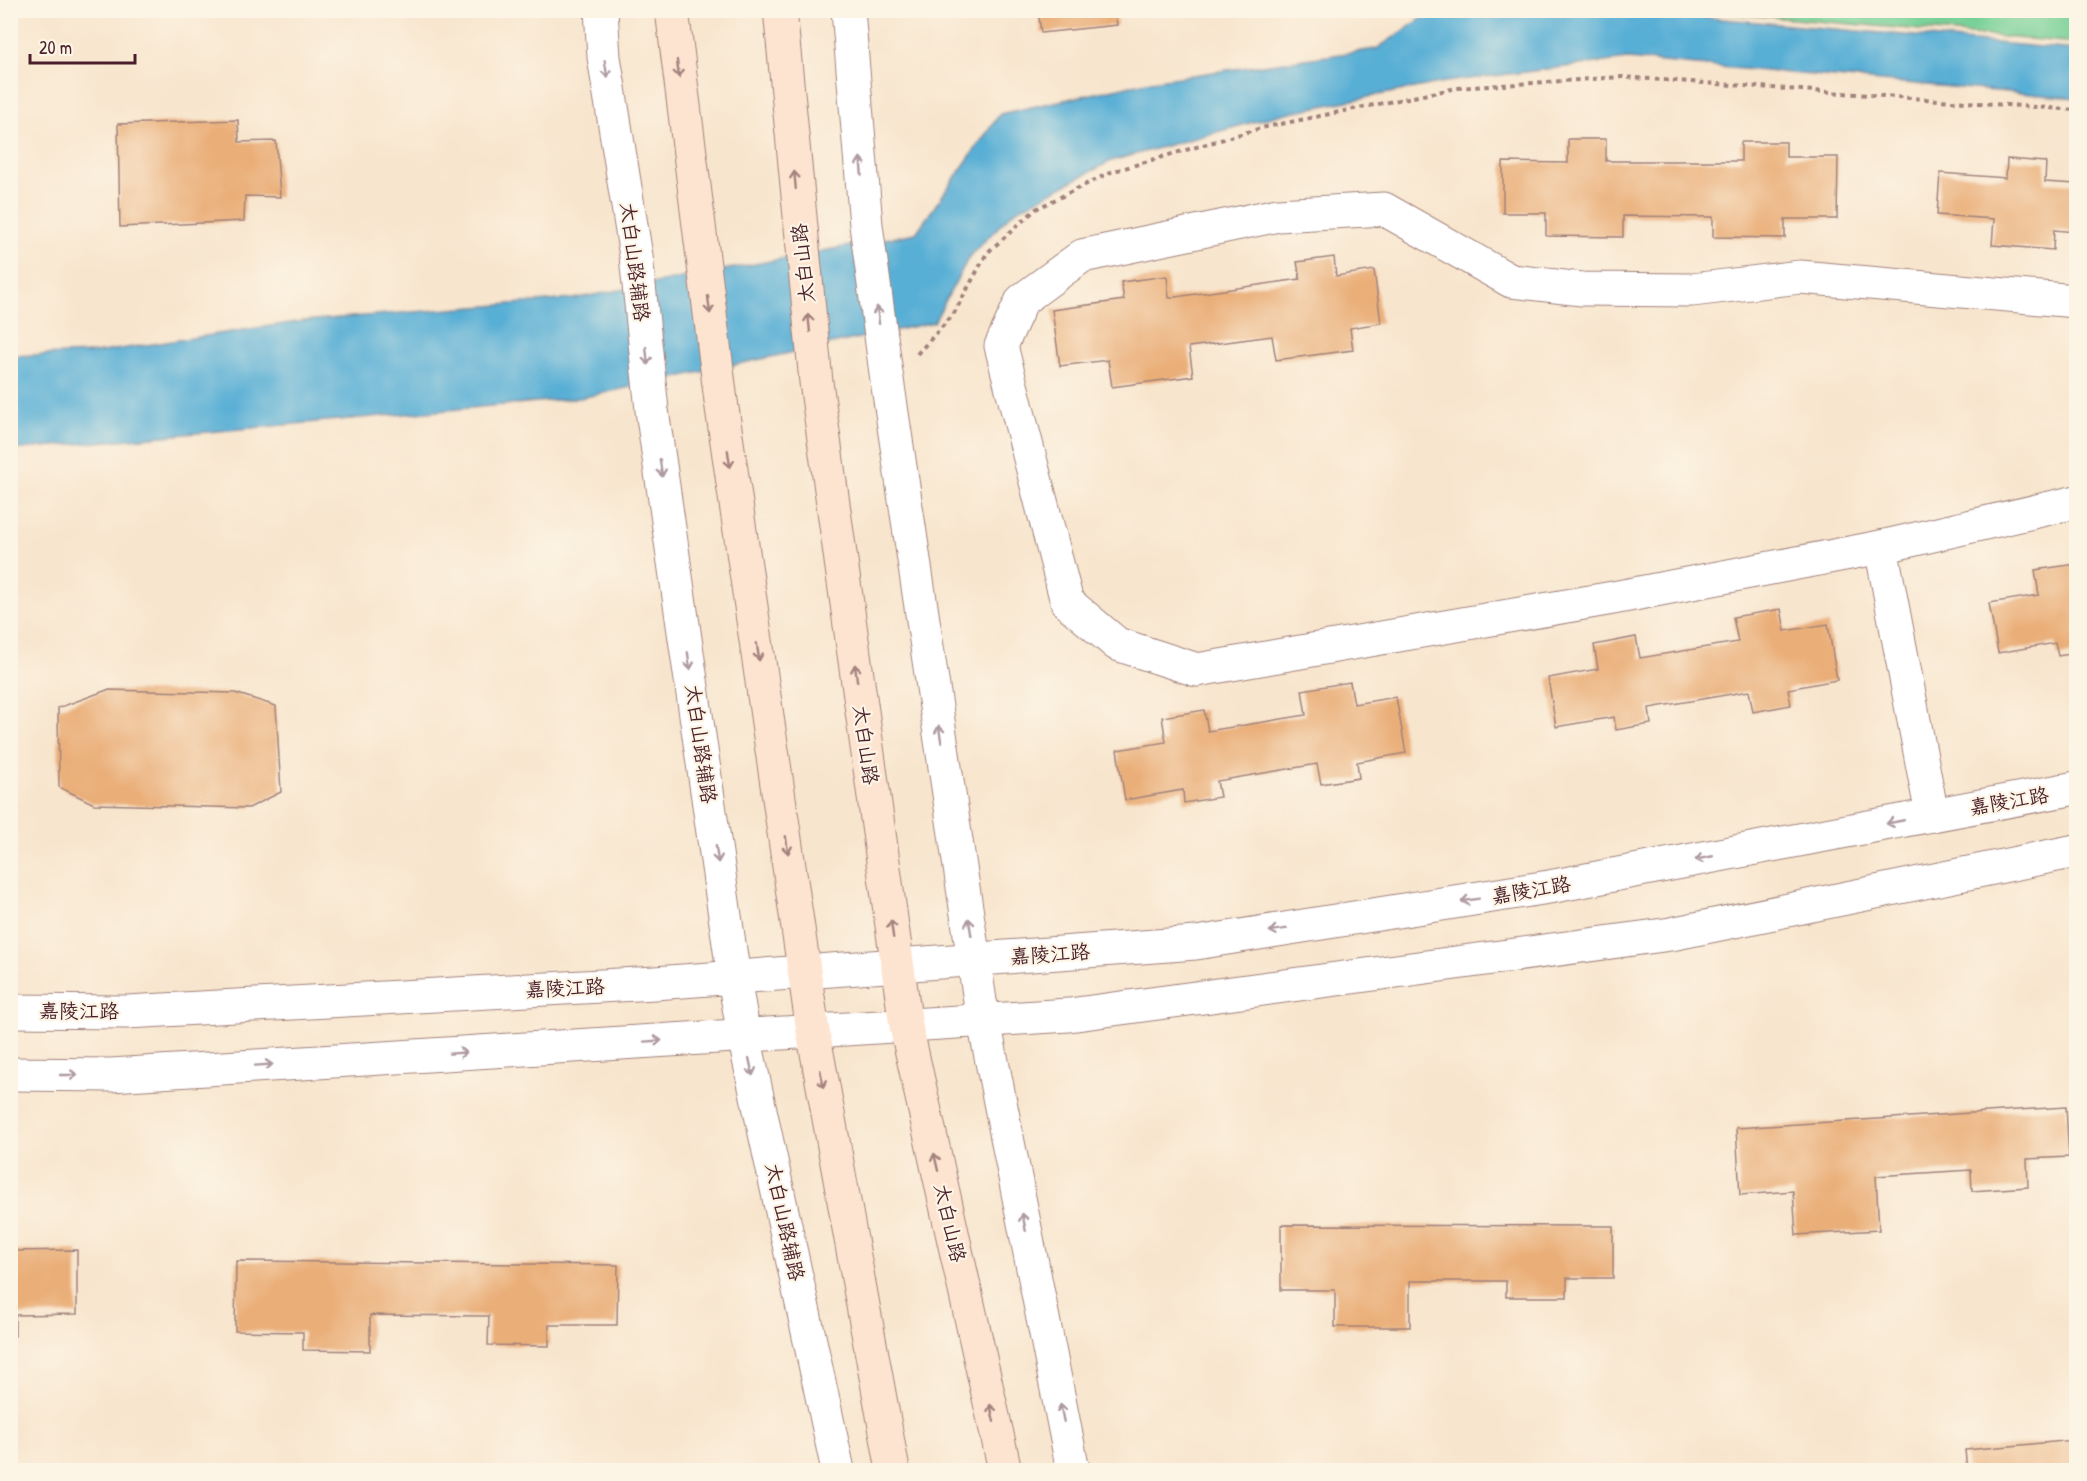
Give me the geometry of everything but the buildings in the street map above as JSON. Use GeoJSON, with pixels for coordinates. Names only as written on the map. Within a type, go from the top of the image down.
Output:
{"type":"FeatureCollection","features":[{"type":"Feature","properties":{"kind":"main road"},"geometry":{"type":"LineString","coordinates":[[672,10],[721,401],[813,1031],[893,1470]]}},
{"type":"Feature","properties":{"kind":"main road","name":"太白山路"},"geometry":{"type":"LineString","coordinates":[[780,10],[800,238],[816,381],[906,1026],[1005,1470]]}},
{"type":"Feature","properties":{"kind":"street","name":"太白山路辅路"},"geometry":{"type":"LineString","coordinates":[[601,10],[604,57],[636,256],[652,410],[734,978],[744,1035],[838,1470]]}},
{"type":"Feature","properties":{"kind":"street"},"geometry":{"type":"LineString","coordinates":[[848,10],[866,225],[887,379],[984,1020],[1073,1470]]}},
{"type":"Feature","properties":{"kind":"street"},"geometry":{"type":"LineString","coordinates":[[2076,301],[1800,277],[1692,290],[1582,289],[1511,281],[1384,209],[1278,215],[1082,256],[1022,300],[1001,346],[1067,602],[1117,644],[1197,670],[1613,598],[1881,547],[2076,502]]}},
{"type":"Feature","properties":{"kind":"street"},"geometry":{"type":"LineString","coordinates":[[1881,547],[1932,815]]}},
{"type":"Feature","properties":{"kind":"street","name":"嘉陵江路"},"geometry":{"type":"LineString","coordinates":[[10,1011],[127,1012],[734,978],[1196,943],[1549,887],[2076,788]]}},
{"type":"Feature","properties":{"kind":"street"},"geometry":{"type":"LineString","coordinates":[[10,1074],[111,1075],[1069,1015],[1671,934],[2076,851]]}},
{"type":"Feature","properties":{"kind":"path"},"geometry":{"type":"LineString","coordinates":[[887,379],[953,315],[987,254],[1036,209],[1111,172],[1261,128],[1457,88],[1622,77],[2076,110]]}},
{"type":"Feature","properties":{"kind":"green space"},"geometry":{"type":"Polygon","coordinates":[[[1699,11],[2076,11],[2076,43],[1699,11]]]}},
{"type":"Feature","properties":{"kind":"water"},"geometry":{"type":"Polygon","coordinates":[[[1429,11],[1631,11],[2076,50],[2076,98],[1628,59],[1445,82],[1286,113],[1111,161],[1013,212],[969,257],[934,322],[580,398],[11,450],[10,356],[95,353],[303,321],[573,299],[916,233],[1000,114],[1151,81],[1376,49],[1427,15],[1429,11]]]}}]}
